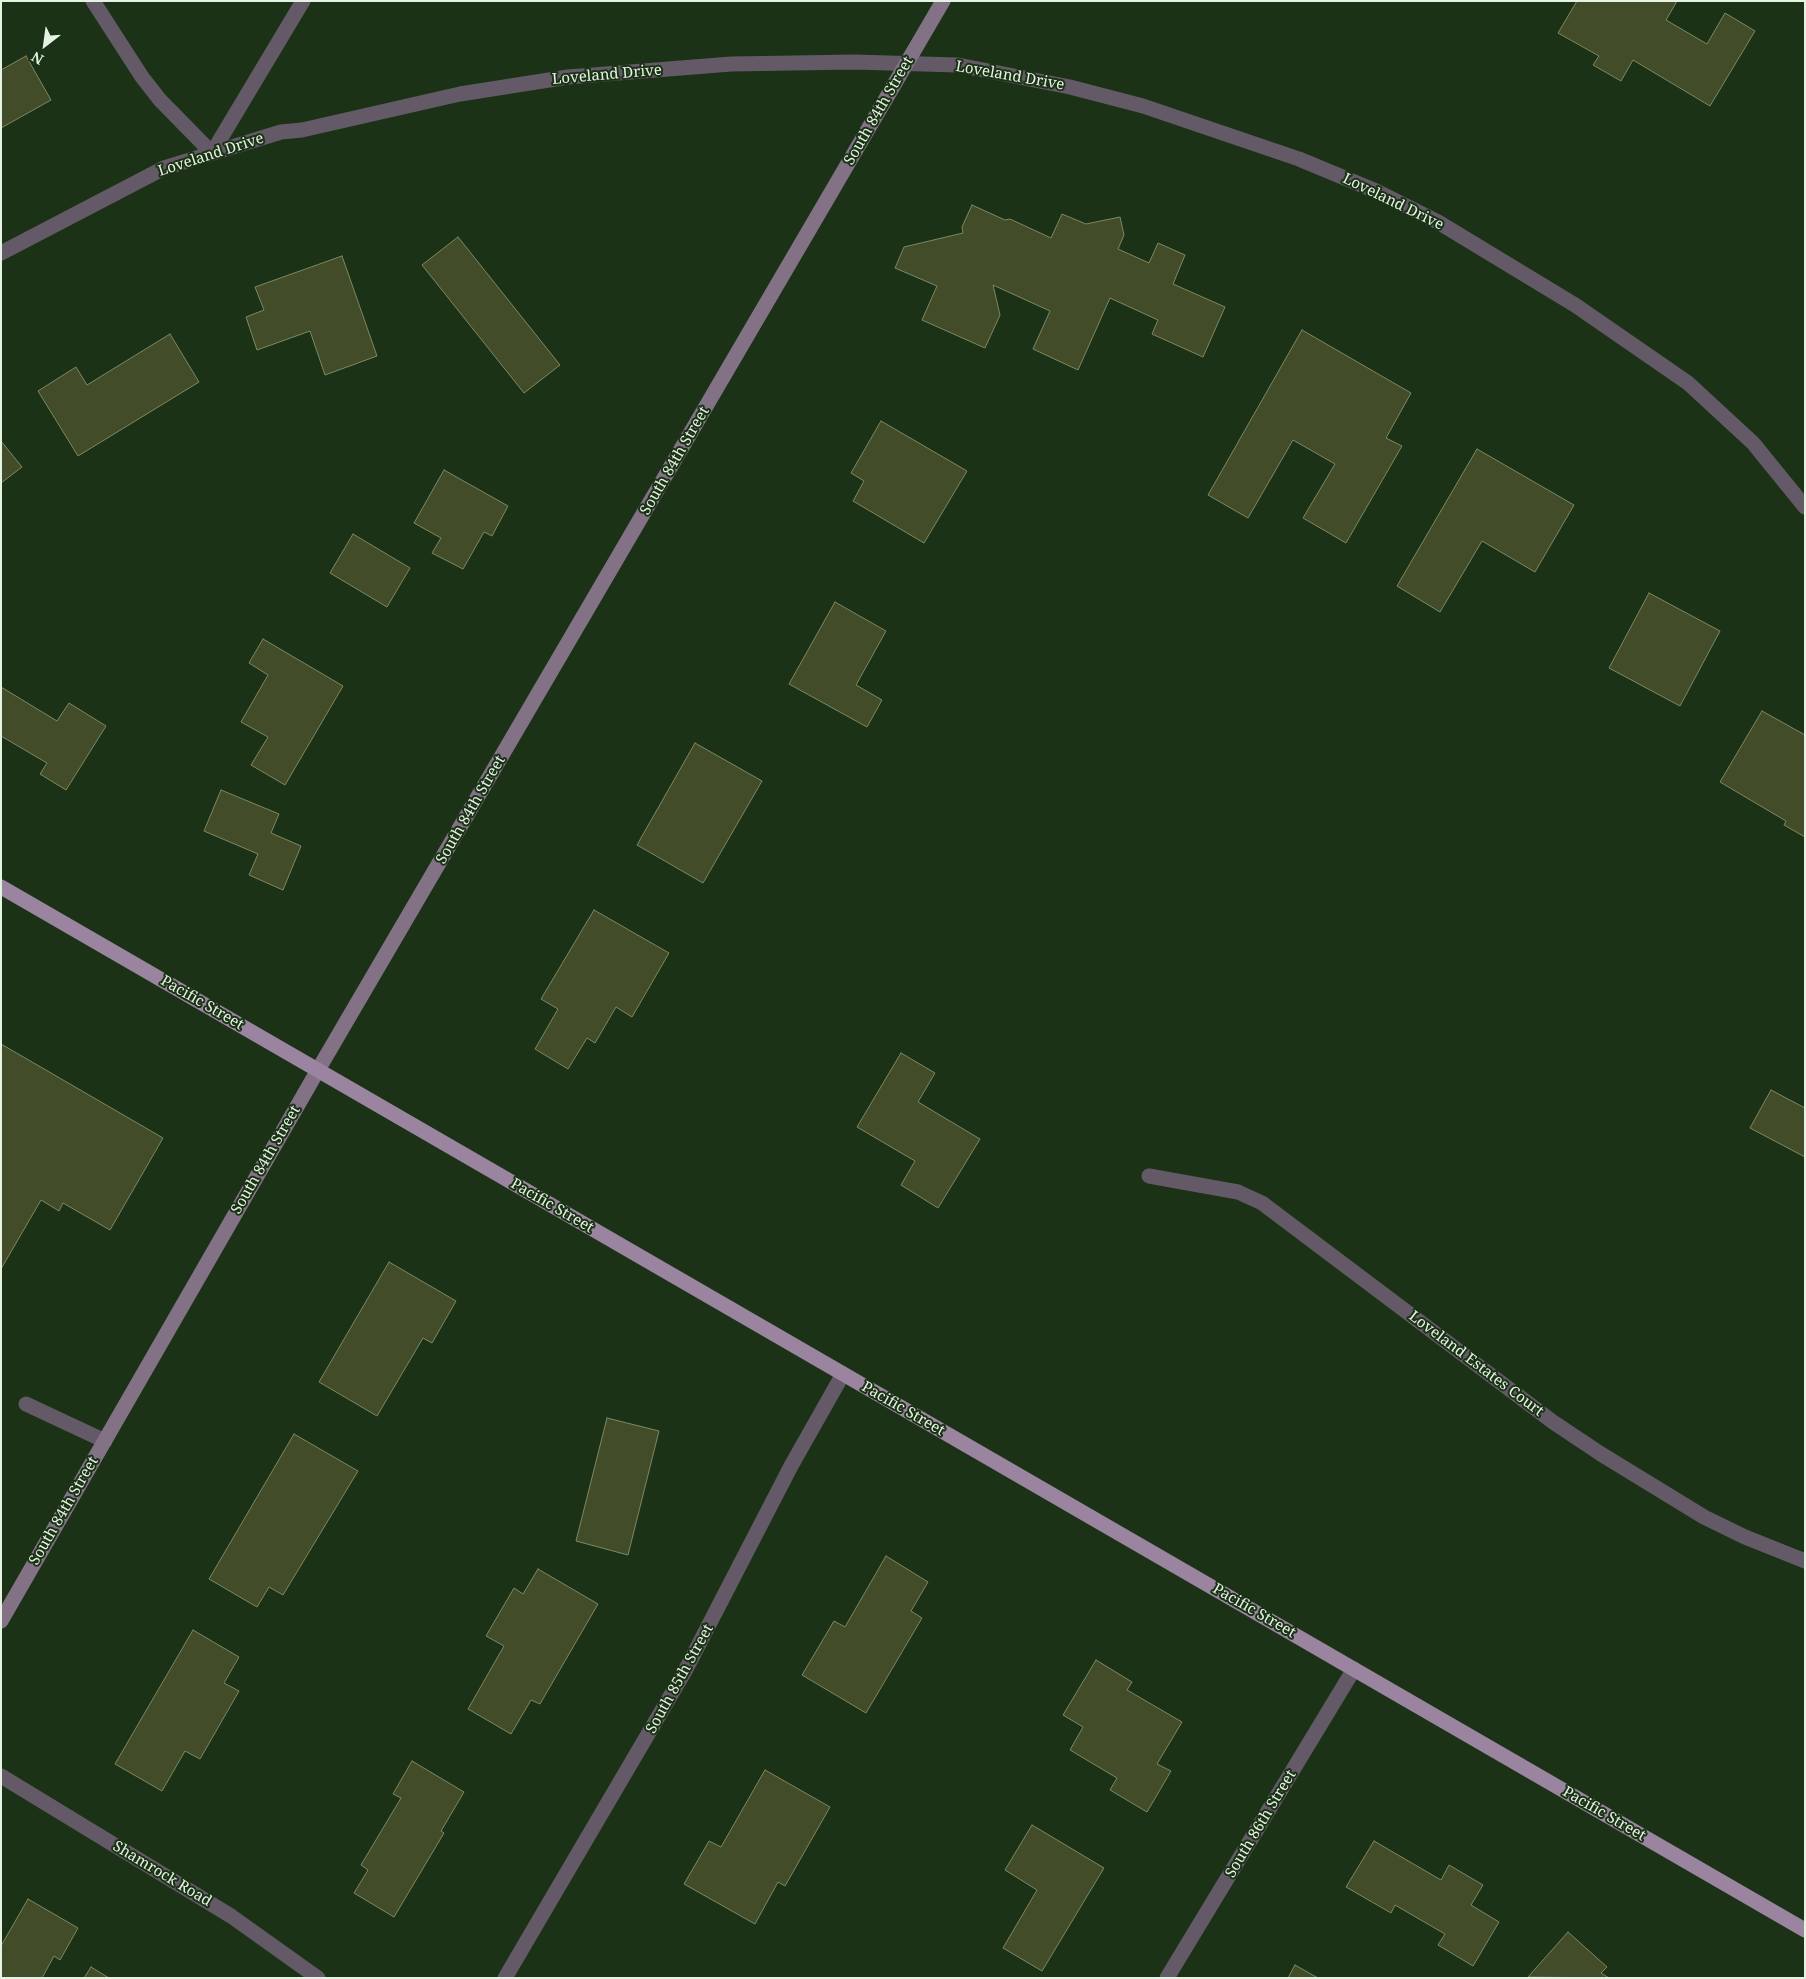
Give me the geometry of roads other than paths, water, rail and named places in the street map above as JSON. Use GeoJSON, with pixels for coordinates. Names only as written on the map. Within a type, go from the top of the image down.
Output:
{"type":"FeatureCollection","features":[{"type":"Feature","properties":{"kind":"main road","name":"South 84th Street"},"geometry":{"type":"LineString","coordinates":[[1,1621],[318,1070],[943,1]]}},
{"type":"Feature","properties":{"kind":"main road","name":"Pacific Street"},"geometry":{"type":"LineString","coordinates":[[1,887],[1805,1930]]}},
{"type":"Feature","properties":{"kind":"street"},"geometry":{"type":"LineString","coordinates":[[93,1],[142,77],[160,100],[212,152],[303,1]]}},
{"type":"Feature","properties":{"kind":"street","name":"Loveland Drive"},"geometry":{"type":"LineString","coordinates":[[1,253],[164,168],[281,132],[302,130],[460,94],[568,77],[731,64],[854,62],[905,65],[958,65],[1070,87],[1143,106],[1300,159],[1376,191],[1438,222],[1575,305],[1688,384],[1753,443],[1805,507]]}},
{"type":"Feature","properties":{"kind":"street","name":"Loveland Estates Court"},"geometry":{"type":"LineString","coordinates":[[1149,1176],[1238,1192],[1262,1203],[1553,1422],[1600,1454],[1704,1517],[1745,1537],[1805,1561]]}},
{"type":"Feature","properties":{"kind":"street","name":"South 85th Street"},"geometry":{"type":"LineString","coordinates":[[505,1978],[685,1671],[791,1466],[843,1374]]}},
{"type":"Feature","properties":{"kind":"street"},"geometry":{"type":"LineString","coordinates":[[26,1404],[105,1441]]}},
{"type":"Feature","properties":{"kind":"street","name":"South 86th Street"},"geometry":{"type":"LineString","coordinates":[[1167,1978],[1354,1669]]}},
{"type":"Feature","properties":{"kind":"street","name":"Shamrock Road"},"geometry":{"type":"LineString","coordinates":[[1,1776],[238,1920],[318,1978]]}}]}
